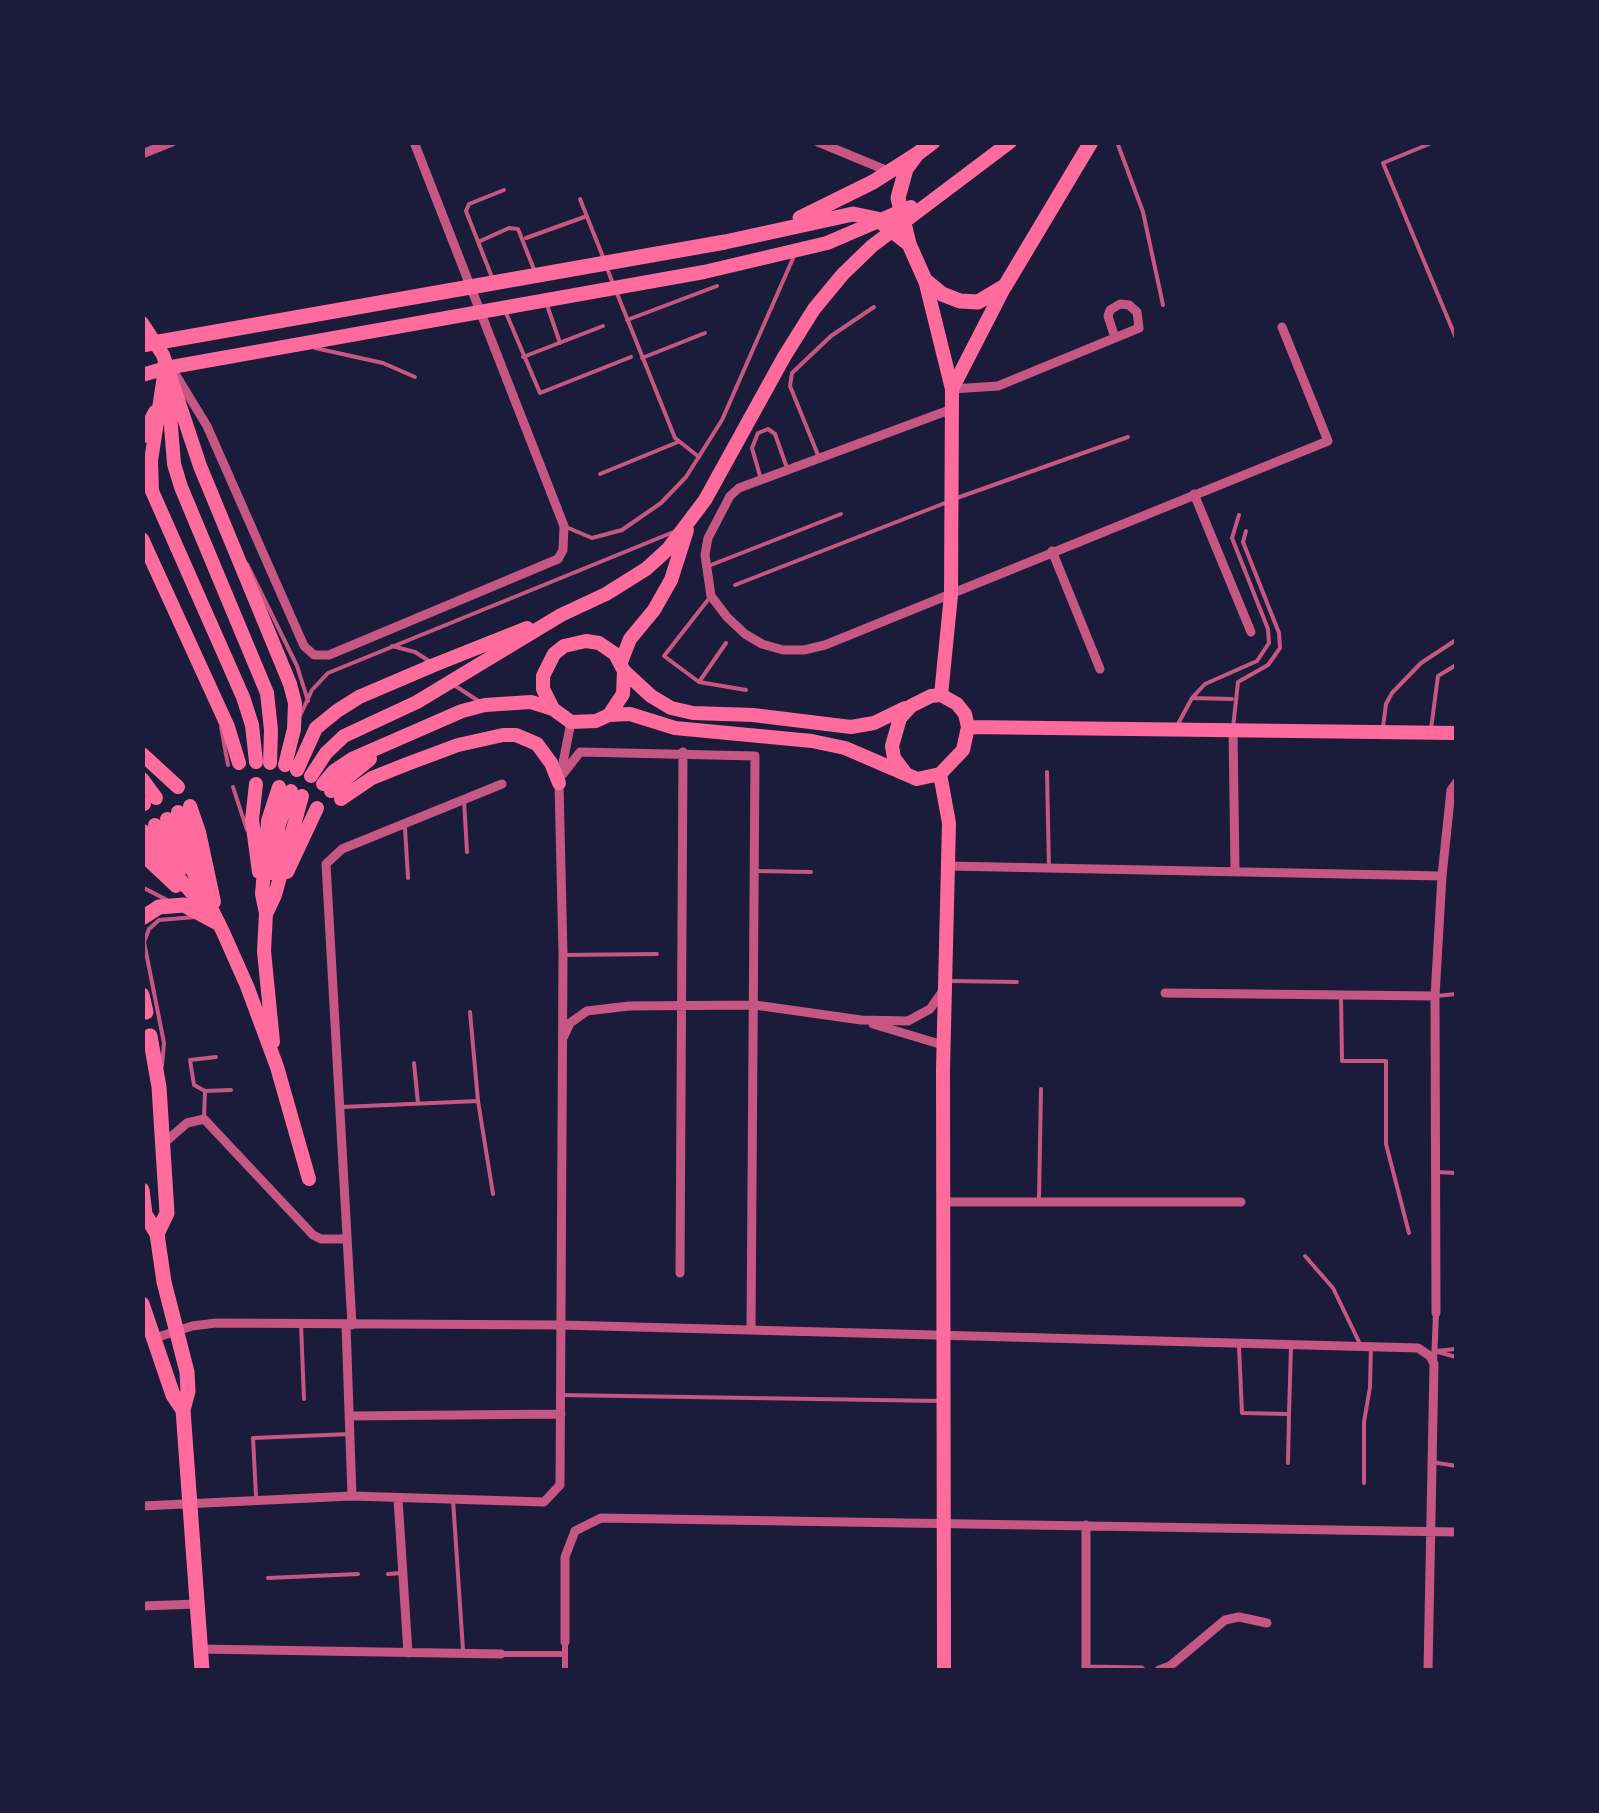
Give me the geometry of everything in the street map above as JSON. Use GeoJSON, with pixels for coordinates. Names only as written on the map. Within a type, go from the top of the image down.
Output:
{"type":"FeatureCollection","features":[{"type":"Feature","properties":{"kind":"highway"},"geometry":{"type":"LineString","coordinates":[[778,229],[873,182],[933,142]]}},
{"type":"Feature","properties":{"kind":"highway"},"geometry":{"type":"LineString","coordinates":[[917,154],[906,169],[898,198],[908,244],[926,280],[942,294],[978,302],[1006,286],[1087,146]]}},
{"type":"Feature","properties":{"kind":"highway"},"geometry":{"type":"LineString","coordinates":[[142,344],[725,242],[814,221],[864,215],[877,219],[908,244]]}},
{"type":"Feature","properties":{"kind":"highway"},"geometry":{"type":"LineString","coordinates":[[142,918],[159,907],[175,904],[198,910],[214,920]]}},
{"type":"Feature","properties":{"kind":"highway"},"geometry":{"type":"LineString","coordinates":[[142,995],[146,1012]]}},
{"type":"Feature","properties":{"kind":"highway"},"geometry":{"type":"LineString","coordinates":[[150,1036],[159,1086],[167,1213],[150,1236]]}},
{"type":"Feature","properties":{"kind":"highway"},"geometry":{"type":"LineString","coordinates":[[142,1190],[150,1236],[187,1372],[183,1410],[202,1670]]}},
{"type":"Feature","properties":{"kind":"highway"},"geometry":{"type":"LineString","coordinates":[[144,1312],[173,1395],[183,1410]]}},
{"type":"Feature","properties":{"kind":"main road"},"geometry":{"type":"LineString","coordinates":[[315,781],[316,728],[337,711],[434,665],[560,616],[646,569],[688,523],[718,480],[784,356],[814,309],[872,246],[1010,142]]}},
{"type":"Feature","properties":{"kind":"main road"},"geometry":{"type":"LineString","coordinates":[[142,375],[773,256],[827,243],[889,219],[948,188]]}},
{"type":"Feature","properties":{"kind":"main road"},"geometry":{"type":"LineString","coordinates":[[926,280],[952,389],[951,594],[941,695]]}},
{"type":"Feature","properties":{"kind":"main road"},"geometry":{"type":"LineString","coordinates":[[952,389],[1006,286]]}},
{"type":"Feature","properties":{"kind":"main road"},"geometry":{"type":"LineString","coordinates":[[142,323],[165,359],[200,466],[290,684],[295,702],[294,729],[315,781]]}},
{"type":"Feature","properties":{"kind":"main road"},"geometry":{"type":"LineString","coordinates":[[165,359],[174,464],[181,487],[267,693],[271,730],[263,762],[243,697],[152,491],[165,359]]}},
{"type":"Feature","properties":{"kind":"main road"},"geometry":{"type":"LineString","coordinates":[[142,437],[160,402]]}},
{"type":"Feature","properties":{"kind":"main road"},"geometry":{"type":"LineString","coordinates":[[609,715],[623,694],[622,667],[630,639],[654,610],[671,580],[688,523]]}},
{"type":"Feature","properties":{"kind":"main road"},"geometry":{"type":"LineString","coordinates":[[142,539],[217,703],[234,764]]}},
{"type":"Feature","properties":{"kind":"main road"},"geometry":{"type":"LineString","coordinates":[[315,781],[326,753],[344,736],[452,683],[560,616]]}},
{"type":"Feature","properties":{"kind":"main road"},"geometry":{"type":"LineString","coordinates":[[315,781],[350,773],[414,732],[485,705],[515,700],[554,710],[571,722],[630,714],[675,728],[812,741],[844,748],[917,779],[940,774],[963,750],[968,727],[957,704],[941,695],[922,699],[874,723],[851,727],[671,708],[599,643],[576,641],[554,654],[543,676],[543,688],[554,710]]}},
{"type":"Feature","properties":{"kind":"main road"},"geometry":{"type":"LineString","coordinates":[[906,774],[894,758],[892,746],[900,718],[911,706]]}},
{"type":"Feature","properties":{"kind":"main road"},"geometry":{"type":"LineString","coordinates":[[968,727],[1456,733]]}},
{"type":"Feature","properties":{"kind":"main road"},"geometry":{"type":"LineString","coordinates":[[315,781],[372,778],[458,744],[516,735],[537,744],[551,763],[558,783]]}},
{"type":"Feature","properties":{"kind":"main road"},"geometry":{"type":"LineString","coordinates":[[142,754],[158,797]]}},
{"type":"Feature","properties":{"kind":"main road"},"geometry":{"type":"LineString","coordinates":[[142,764],[158,797]]}},
{"type":"Feature","properties":{"kind":"main road"},"geometry":{"type":"LineString","coordinates":[[940,774],[949,823],[943,1046],[944,1670]]}},
{"type":"Feature","properties":{"kind":"main road"},"geometry":{"type":"LineString","coordinates":[[142,778],[158,797]]}},
{"type":"Feature","properties":{"kind":"main road"},"geometry":{"type":"LineString","coordinates":[[269,894],[256,857],[260,820],[283,794]]}},
{"type":"Feature","properties":{"kind":"main road"},"geometry":{"type":"LineString","coordinates":[[266,913],[269,894],[260,820],[283,794]]}},
{"type":"Feature","properties":{"kind":"main road"},"geometry":{"type":"LineString","coordinates":[[269,894],[298,832],[283,794]]}},
{"type":"Feature","properties":{"kind":"main road"},"geometry":{"type":"LineString","coordinates":[[283,794],[298,832]]}},
{"type":"Feature","properties":{"kind":"main road"},"geometry":{"type":"LineString","coordinates":[[277,1067],[264,951],[283,794]]}},
{"type":"Feature","properties":{"kind":"main road"},"geometry":{"type":"LineString","coordinates":[[166,819],[214,920]]}},
{"type":"Feature","properties":{"kind":"main road"},"geometry":{"type":"LineString","coordinates":[[166,819],[234,956],[277,1067],[308,1179]]}},
{"type":"Feature","properties":{"kind":"main road"},"geometry":{"type":"LineString","coordinates":[[142,854],[214,920]]}},
{"type":"Feature","properties":{"kind":"street"},"geometry":{"type":"LineString","coordinates":[[142,154],[172,142]]}},
{"type":"Feature","properties":{"kind":"street"},"geometry":{"type":"LineString","coordinates":[[165,359],[207,426],[304,646],[314,655],[330,655],[558,559],[563,550],[564,526],[414,142]]}},
{"type":"Feature","properties":{"kind":"street"},"geometry":{"type":"LineString","coordinates":[[818,142],[888,171]]}},
{"type":"Feature","properties":{"kind":"street"},"geometry":{"type":"LineString","coordinates":[[952,409],[739,488],[721,508],[708,538],[705,568],[711,596],[727,618],[754,640],[782,650],[804,650],[1328,441],[1282,328]]}},
{"type":"Feature","properties":{"kind":"street"},"geometry":{"type":"LineString","coordinates":[[952,389],[998,386],[1114,338]]}},
{"type":"Feature","properties":{"kind":"street"},"geometry":{"type":"LineString","coordinates":[[1194,494],[1251,632]]}},
{"type":"Feature","properties":{"kind":"street"},"geometry":{"type":"LineString","coordinates":[[1052,552],[1100,669]]}},
{"type":"Feature","properties":{"kind":"street"},"geometry":{"type":"LineString","coordinates":[[142,1506],[352,1496],[544,1502],[560,1485],[562,955],[558,783],[571,722]]}},
{"type":"Feature","properties":{"kind":"street"},"geometry":{"type":"LineString","coordinates":[[1234,730],[1235,871]]}},
{"type":"Feature","properties":{"kind":"street"},"geometry":{"type":"LineString","coordinates":[[558,783],[580,752],[755,756],[751,1329]]}},
{"type":"Feature","properties":{"kind":"street"},"geometry":{"type":"LineString","coordinates":[[680,1273],[683,752]]}},
{"type":"Feature","properties":{"kind":"street"},"geometry":{"type":"LineString","coordinates":[[1428,1670],[1432,1351],[1436,1312],[1435,996],[1442,876],[1451,790],[1456,783]]}},
{"type":"Feature","properties":{"kind":"street"},"geometry":{"type":"LineString","coordinates":[[352,1496],[347,1239],[326,864],[342,849],[502,784]]}},
{"type":"Feature","properties":{"kind":"street"},"geometry":{"type":"LineString","coordinates":[[948,873],[1049,868],[1442,876]]}},
{"type":"Feature","properties":{"kind":"street"},"geometry":{"type":"LineString","coordinates":[[861,1020],[916,1018],[930,1010],[945,984]]}},
{"type":"Feature","properties":{"kind":"street"},"geometry":{"type":"LineString","coordinates":[[1166,992],[1435,996]]}},
{"type":"Feature","properties":{"kind":"street"},"geometry":{"type":"LineString","coordinates":[[562,1044],[570,1022],[587,1010],[755,1005],[861,1020],[943,1046]]}},
{"type":"Feature","properties":{"kind":"street"},"geometry":{"type":"LineString","coordinates":[[164,1143],[186,1123],[204,1119],[313,1235],[320,1239],[347,1239]]}},
{"type":"Feature","properties":{"kind":"street"},"geometry":{"type":"LineString","coordinates":[[944,1202],[1241,1202]]}},
{"type":"Feature","properties":{"kind":"street"},"geometry":{"type":"LineString","coordinates":[[155,1338],[204,1323],[562,1325],[944,1333],[1432,1351]]}},
{"type":"Feature","properties":{"kind":"street"},"geometry":{"type":"LineString","coordinates":[[349,1416],[561,1414]]}},
{"type":"Feature","properties":{"kind":"street"},"geometry":{"type":"LineString","coordinates":[[398,1499],[408,1653]]}},
{"type":"Feature","properties":{"kind":"street"},"geometry":{"type":"LineString","coordinates":[[565,1670],[565,1557],[575,1531],[600,1518],[1456,1532]]}},
{"type":"Feature","properties":{"kind":"street"},"geometry":{"type":"LineString","coordinates":[[1086,1525],[1086,1670],[1141,1670]]}},
{"type":"Feature","properties":{"kind":"street"},"geometry":{"type":"LineString","coordinates":[[142,1606],[197,1604]]}},
{"type":"Feature","properties":{"kind":"street"},"geometry":{"type":"LineString","coordinates":[[1159,1670],[1170,1666],[1226,1620],[1238,1617],[1267,1623]]}},
{"type":"Feature","properties":{"kind":"street"},"geometry":{"type":"LineString","coordinates":[[200,1650],[565,1654]]}},
{"type":"Feature","properties":{"kind":"lane"},"geometry":{"type":"LineString","coordinates":[[1117,142],[1143,212],[1163,305]]}},
{"type":"Feature","properties":{"kind":"lane"},"geometry":{"type":"LineString","coordinates":[[1434,142],[1383,163],[1456,338]]}},
{"type":"Feature","properties":{"kind":"lane"},"geometry":{"type":"LineString","coordinates":[[498,291],[467,206],[504,190]]}},
{"type":"Feature","properties":{"kind":"lane"},"geometry":{"type":"LineString","coordinates":[[580,199],[678,442],[698,457]]}},
{"type":"Feature","properties":{"kind":"lane"},"geometry":{"type":"LineString","coordinates":[[524,239],[587,216]]}},
{"type":"Feature","properties":{"kind":"lane"},"geometry":{"type":"LineString","coordinates":[[564,526],[592,538],[622,530],[661,503],[686,476],[722,420],[782,278],[814,221]]}},
{"type":"Feature","properties":{"kind":"lane"},"geometry":{"type":"LineString","coordinates":[[478,242],[518,228],[560,343]]}},
{"type":"Feature","properties":{"kind":"lane"},"geometry":{"type":"LineString","coordinates":[[627,320],[717,286]]}},
{"type":"Feature","properties":{"kind":"lane"},"geometry":{"type":"LineString","coordinates":[[820,460],[790,386],[792,374],[831,336],[874,307]]}},
{"type":"Feature","properties":{"kind":"lane"},"geometry":{"type":"LineString","coordinates":[[504,308],[540,393],[632,357]]}},
{"type":"Feature","properties":{"kind":"lane"},"geometry":{"type":"LineString","coordinates":[[524,357],[603,326]]}},
{"type":"Feature","properties":{"kind":"lane"},"geometry":{"type":"LineString","coordinates":[[642,358],[705,333]]}},
{"type":"Feature","properties":{"kind":"lane"},"geometry":{"type":"LineString","coordinates":[[292,345],[383,363],[415,377]]}},
{"type":"Feature","properties":{"kind":"lane"},"geometry":{"type":"LineString","coordinates":[[762,480],[752,448],[762,431],[775,434],[788,471]]}},
{"type":"Feature","properties":{"kind":"lane"},"geometry":{"type":"LineString","coordinates":[[735,585],[952,500],[1128,438]]}},
{"type":"Feature","properties":{"kind":"lane"},"geometry":{"type":"LineString","coordinates":[[600,474],[678,442]]}},
{"type":"Feature","properties":{"kind":"lane"},"geometry":{"type":"LineString","coordinates":[[705,568],[841,514]]}},
{"type":"Feature","properties":{"kind":"lane"},"geometry":{"type":"LineString","coordinates":[[1176,728],[1192,698],[1205,684],[1257,661],[1268,644],[1268,629],[1232,538],[1239,515]]}},
{"type":"Feature","properties":{"kind":"lane"},"geometry":{"type":"LineString","coordinates":[[294,729],[328,672],[688,523]]}},
{"type":"Feature","properties":{"kind":"lane"},"geometry":{"type":"LineString","coordinates":[[1234,730],[1238,682],[1268,665],[1280,648],[1279,633],[1243,542],[1246,531]]}},
{"type":"Feature","properties":{"kind":"lane"},"geometry":{"type":"LineString","coordinates":[[234,543],[256,577],[308,701]]}},
{"type":"Feature","properties":{"kind":"lane"},"geometry":{"type":"LineString","coordinates":[[711,596],[664,656],[699,682],[746,690]]}},
{"type":"Feature","properties":{"kind":"lane"},"geometry":{"type":"LineString","coordinates":[[1383,732],[1386,704],[1392,693],[1421,663],[1456,640]]}},
{"type":"Feature","properties":{"kind":"lane"},"geometry":{"type":"LineString","coordinates":[[699,682],[726,644]]}},
{"type":"Feature","properties":{"kind":"lane"},"geometry":{"type":"LineString","coordinates":[[388,646],[415,652],[485,705]]}},
{"type":"Feature","properties":{"kind":"lane"},"geometry":{"type":"LineString","coordinates":[[1431,732],[1438,676],[1456,665]]}},
{"type":"Feature","properties":{"kind":"lane"},"geometry":{"type":"LineString","coordinates":[[1192,698],[1234,699]]}},
{"type":"Feature","properties":{"kind":"lane"},"geometry":{"type":"LineString","coordinates":[[1047,772],[1049,868]]}},
{"type":"Feature","properties":{"kind":"lane"},"geometry":{"type":"LineString","coordinates":[[256,857],[283,794]]}},
{"type":"Feature","properties":{"kind":"lane"},"geometry":{"type":"LineString","coordinates":[[464,800],[467,852]]}},
{"type":"Feature","properties":{"kind":"lane"},"geometry":{"type":"LineString","coordinates":[[405,823],[408,878]]}},
{"type":"Feature","properties":{"kind":"lane"},"geometry":{"type":"LineString","coordinates":[[754,871],[811,872]]}},
{"type":"Feature","properties":{"kind":"lane"},"geometry":{"type":"LineString","coordinates":[[142,887],[175,904]]}},
{"type":"Feature","properties":{"kind":"lane"},"geometry":{"type":"LineString","coordinates":[[159,1086],[164,1043],[144,948],[146,935],[153,924],[167,917],[214,920]]}},
{"type":"Feature","properties":{"kind":"lane"},"geometry":{"type":"LineString","coordinates":[[562,955],[656,954]]}},
{"type":"Feature","properties":{"kind":"lane"},"geometry":{"type":"LineString","coordinates":[[945,984],[1017,982]]}},
{"type":"Feature","properties":{"kind":"lane"},"geometry":{"type":"LineString","coordinates":[[1340,995],[1342,1061],[1386,1061],[1386,1144],[1408,1233]]}},
{"type":"Feature","properties":{"kind":"lane"},"geometry":{"type":"LineString","coordinates":[[1435,996],[1456,996]]}},
{"type":"Feature","properties":{"kind":"lane"},"geometry":{"type":"LineString","coordinates":[[470,1012],[478,1100],[493,1194]]}},
{"type":"Feature","properties":{"kind":"lane"},"geometry":{"type":"LineString","coordinates":[[216,1056],[190,1060],[194,1085],[205,1092],[231,1090]]}},
{"type":"Feature","properties":{"kind":"lane"},"geometry":{"type":"LineString","coordinates":[[414,1063],[418,1103]]}},
{"type":"Feature","properties":{"kind":"lane"},"geometry":{"type":"LineString","coordinates":[[1039,1202],[1041,1089]]}},
{"type":"Feature","properties":{"kind":"lane"},"geometry":{"type":"LineString","coordinates":[[204,1119],[205,1092]]}},
{"type":"Feature","properties":{"kind":"lane"},"geometry":{"type":"LineString","coordinates":[[338,1107],[478,1100]]}},
{"type":"Feature","properties":{"kind":"lane"},"geometry":{"type":"LineString","coordinates":[[1435,1172],[1456,1173]]}},
{"type":"Feature","properties":{"kind":"lane"},"geometry":{"type":"LineString","coordinates":[[1305,1256],[1334,1288],[1366,1346],[1370,1387],[1364,1422],[1364,1483]]}},
{"type":"Feature","properties":{"kind":"lane"},"geometry":{"type":"LineString","coordinates":[[301,1324],[304,1399]]}},
{"type":"Feature","properties":{"kind":"lane"},"geometry":{"type":"LineString","coordinates":[[1239,1342],[1242,1412],[1289,1414]]}},
{"type":"Feature","properties":{"kind":"lane"},"geometry":{"type":"LineString","coordinates":[[1288,1463],[1291,1344]]}},
{"type":"Feature","properties":{"kind":"lane"},"geometry":{"type":"LineString","coordinates":[[1432,1351],[1456,1349]]}},
{"type":"Feature","properties":{"kind":"lane"},"geometry":{"type":"LineString","coordinates":[[1432,1351],[1456,1358]]}},
{"type":"Feature","properties":{"kind":"lane"},"geometry":{"type":"LineString","coordinates":[[561,1396],[944,1401]]}},
{"type":"Feature","properties":{"kind":"lane"},"geometry":{"type":"LineString","coordinates":[[256,1500],[253,1438],[350,1434]]}},
{"type":"Feature","properties":{"kind":"lane"},"geometry":{"type":"LineString","coordinates":[[1432,1462],[1456,1466]]}},
{"type":"Feature","properties":{"kind":"lane"},"geometry":{"type":"LineString","coordinates":[[453,1500],[463,1653]]}},
{"type":"Feature","properties":{"kind":"lane"},"geometry":{"type":"LineString","coordinates":[[388,1574],[402,1573]]}},
{"type":"Feature","properties":{"kind":"lane"},"geometry":{"type":"LineString","coordinates":[[268,1578],[358,1574]]}}]}
